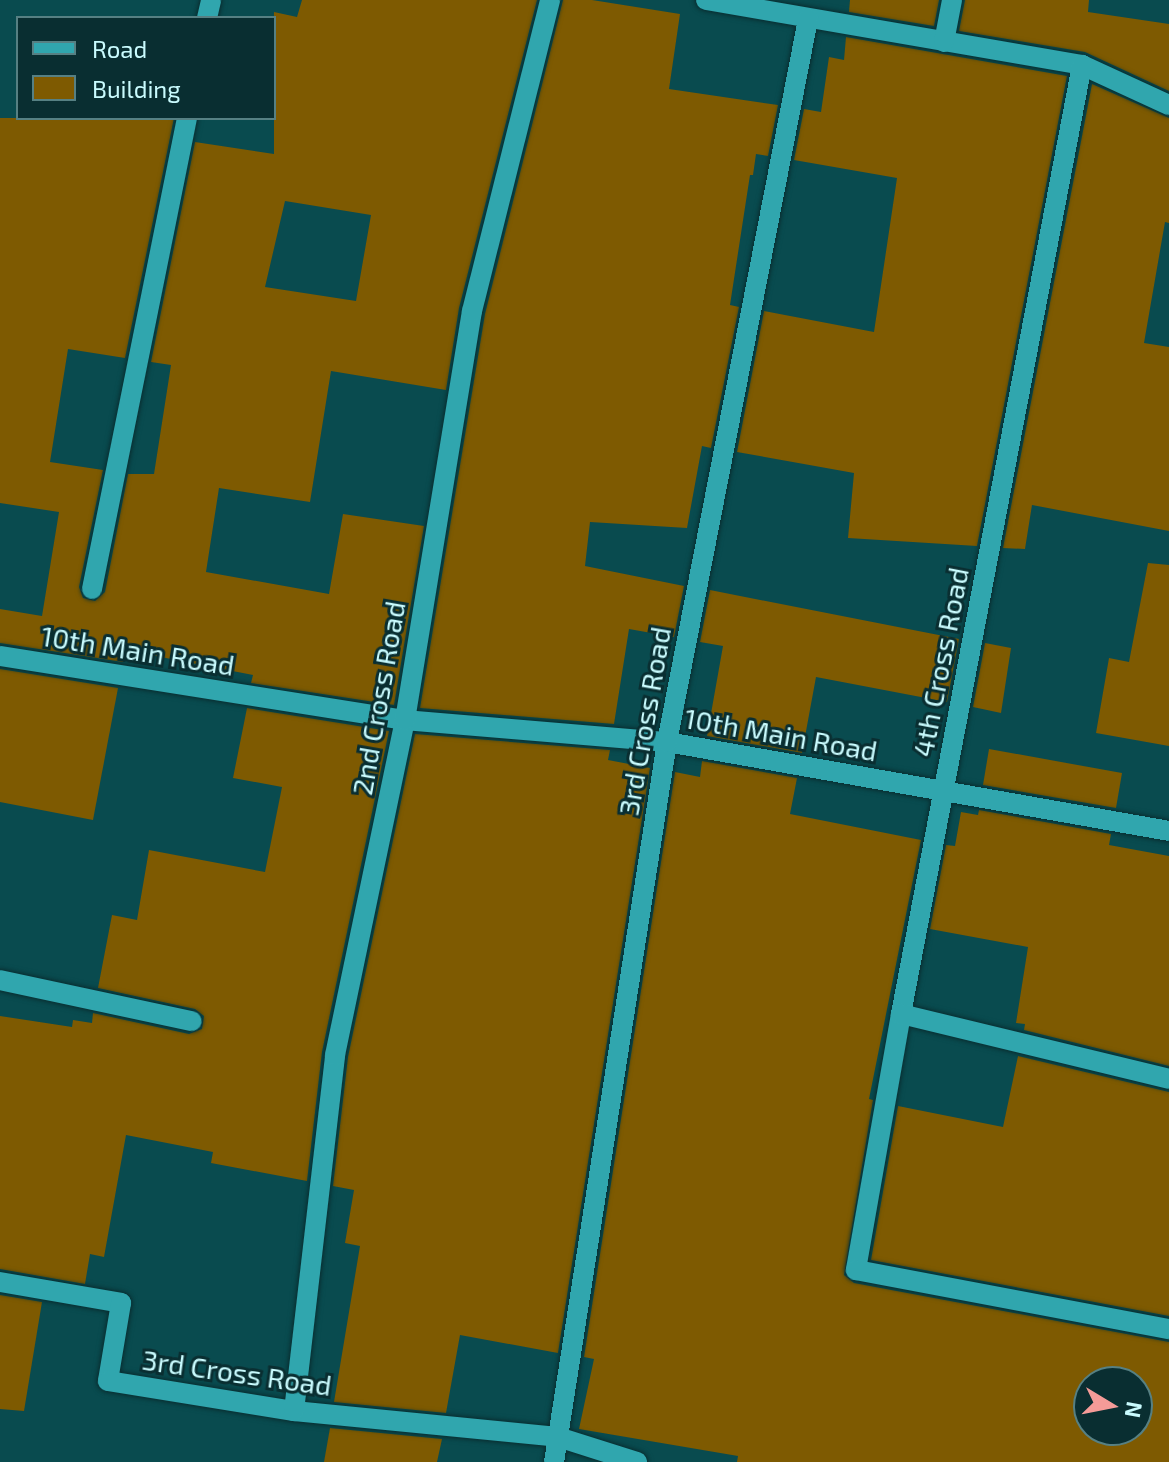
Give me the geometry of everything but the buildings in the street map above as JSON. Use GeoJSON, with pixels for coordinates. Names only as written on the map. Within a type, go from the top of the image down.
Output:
{"type":"FeatureCollection","features":[{"type":"Feature","properties":{"kind":"street","name":"2nd Cross Road"},"geometry":{"type":"LineString","coordinates":[[294,1411],[335,1055],[405,720],[472,311],[550,0]]}},
{"type":"Feature","properties":{"kind":"street"},"geometry":{"type":"LineString","coordinates":[[706,0],[1082,65],[1169,105]]}},
{"type":"Feature","properties":{"kind":"street"},"geometry":{"type":"LineString","coordinates":[[944,42],[952,0]]}},
{"type":"Feature","properties":{"kind":"street","name":"3rd Cross Road"},"geometry":{"type":"LineString","coordinates":[[558,1437],[667,742],[808,19]]}},
{"type":"Feature","properties":{"kind":"street","name":"4th Cross Road"},"geometry":{"type":"LineString","coordinates":[[1082,65],[901,1014],[856,1270],[1169,1329]]}},
{"type":"Feature","properties":{"kind":"street"},"geometry":{"type":"LineString","coordinates":[[92,589],[187,120]]}},
{"type":"Feature","properties":{"kind":"street","name":"10th Main Road"},"geometry":{"type":"LineString","coordinates":[[0,656],[405,720],[667,742],[1169,831]]}},
{"type":"Feature","properties":{"kind":"street"},"geometry":{"type":"LineString","coordinates":[[0,980],[192,1021]]}},
{"type":"Feature","properties":{"kind":"street"},"geometry":{"type":"LineString","coordinates":[[901,1014],[1169,1079]]}},
{"type":"Feature","properties":{"kind":"street","name":"3rd Cross Road"},"geometry":{"type":"LineString","coordinates":[[0,1282],[121,1303],[108,1381],[294,1411],[558,1437],[637,1462]]}},
{"type":"Feature","properties":{"kind":"street"},"geometry":{"type":"LineString","coordinates":[[554,1462],[558,1437]]}}]}
